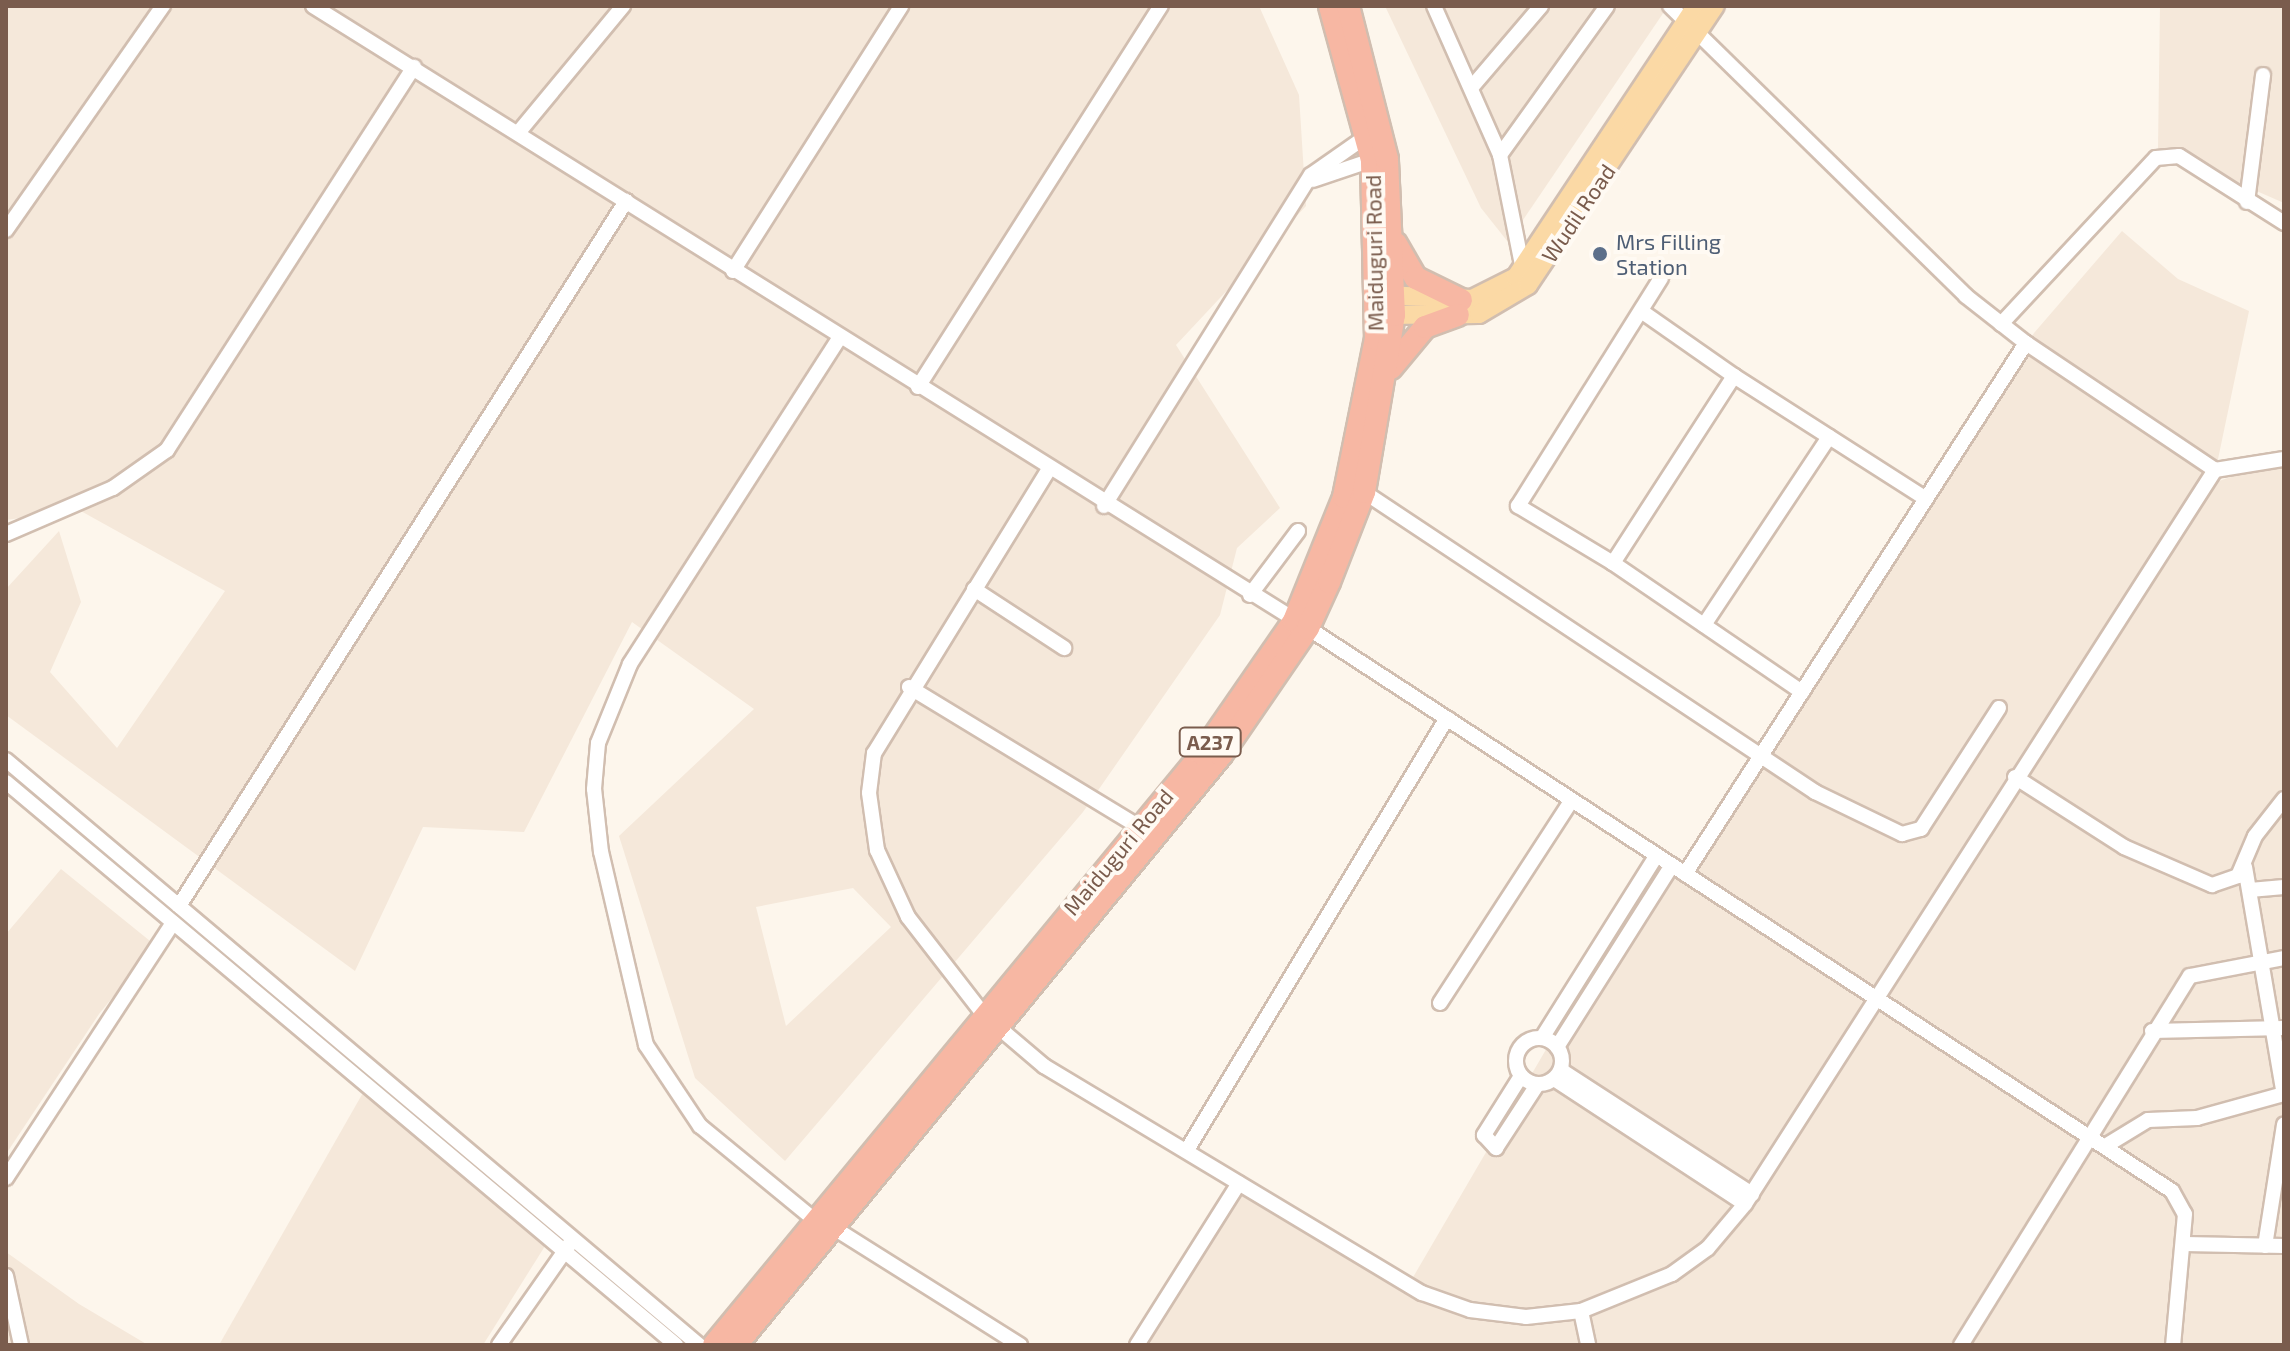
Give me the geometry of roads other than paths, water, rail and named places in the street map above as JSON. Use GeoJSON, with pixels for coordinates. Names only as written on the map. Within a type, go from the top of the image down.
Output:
{"type":"FeatureCollection","features":[{"type":"Feature","properties":{"kind":"highway","name":"Maiduguri Road"},"geometry":{"type":"LineString","coordinates":[[990,1021],[1221,755],[1301,624],[1364,492],[1386,376],[1386,305],[1372,160],[1330,6]]}},
{"type":"Feature","properties":{"kind":"highway","name":"Maiduguri Road"},"geometry":{"type":"LineString","coordinates":[[736,1345],[826,1225],[990,1021],[1138,826],[1202,754],[1301,624],[1362,435],[1386,305],[1394,238],[1379,106],[1348,6]]}},
{"type":"Feature","properties":{"kind":"highway"},"geometry":{"type":"LineString","coordinates":[[1386,376],[1415,335],[1460,308],[1416,278],[1394,238]]}},
{"type":"Feature","properties":{"kind":"highway","name":"Maiduguri Road"},"geometry":{"type":"LineString","coordinates":[[714,1345],[826,1225]]}},
{"type":"Feature","properties":{"kind":"main road","name":"Wudil Road"},"geometry":{"type":"LineString","coordinates":[[1691,28],[1696,6]]}},
{"type":"Feature","properties":{"kind":"main road","name":"Wudil Road"},"geometry":{"type":"LineString","coordinates":[[1386,305],[1460,308],[1512,299],[1691,28],[1715,6]]}},
{"type":"Feature","properties":{"kind":"main road","name":"Wudil Road"},"geometry":{"type":"LineString","coordinates":[[1460,308],[1487,296],[1523,270],[1550,243]]}},
{"type":"Feature","properties":{"kind":"street"},"geometry":{"type":"LineString","coordinates":[[6,230],[163,6]]}},
{"type":"Feature","properties":{"kind":"street"},"geometry":{"type":"LineString","coordinates":[[313,6],[626,201],[1104,506],[1301,624],[2107,1145],[2181,1201],[2185,1244],[2173,1345]]}},
{"type":"Feature","properties":{"kind":"street"},"geometry":{"type":"LineString","coordinates":[[518,133],[623,6]]}},
{"type":"Feature","properties":{"kind":"street"},"geometry":{"type":"LineString","coordinates":[[733,271],[901,6]]}},
{"type":"Feature","properties":{"kind":"street"},"geometry":{"type":"LineString","coordinates":[[918,387],[1161,6]]}},
{"type":"Feature","properties":{"kind":"street"},"geometry":{"type":"LineString","coordinates":[[1434,6],[1500,155],[1523,270]]}},
{"type":"Feature","properties":{"kind":"street"},"geometry":{"type":"LineString","coordinates":[[1471,88],[1541,6]]}},
{"type":"Feature","properties":{"kind":"street"},"geometry":{"type":"LineString","coordinates":[[1500,155],[1607,6]]}},
{"type":"Feature","properties":{"kind":"street"},"geometry":{"type":"LineString","coordinates":[[1670,6],[2001,324],[2026,343],[2215,470],[2284,459]]}},
{"type":"Feature","properties":{"kind":"street"},"geometry":{"type":"LineString","coordinates":[[6,534],[113,488],[167,450],[414,67]]}},
{"type":"Feature","properties":{"kind":"street"},"geometry":{"type":"LineString","coordinates":[[2247,202],[2263,75]]}},
{"type":"Feature","properties":{"kind":"street"},"geometry":{"type":"LineString","coordinates":[[1104,506],[1305,184],[1367,136]]}},
{"type":"Feature","properties":{"kind":"street"},"geometry":{"type":"LineString","coordinates":[[2001,324],[2156,158],[2179,156],[2284,223]]}},
{"type":"Feature","properties":{"kind":"street"},"geometry":{"type":"LineString","coordinates":[[1305,184],[1372,160]]}},
{"type":"Feature","properties":{"kind":"street"},"geometry":{"type":"LineString","coordinates":[[179,906],[626,201]]}},
{"type":"Feature","properties":{"kind":"street"},"geometry":{"type":"LineString","coordinates":[[1661,278],[1644,313],[1518,506],[1613,563],[1802,692]]}},
{"type":"Feature","properties":{"kind":"street"},"geometry":{"type":"LineString","coordinates":[[1644,313],[1734,376],[1926,499]]}},
{"type":"Feature","properties":{"kind":"street"},"geometry":{"type":"LineString","coordinates":[[839,338],[630,664],[598,743],[594,789],[601,852],[646,1045],[700,1126],[826,1225],[1020,1345]]}},
{"type":"Feature","properties":{"kind":"street"},"geometry":{"type":"LineString","coordinates":[[1685,874],[2026,343]]}},
{"type":"Feature","properties":{"kind":"street"},"geometry":{"type":"LineString","coordinates":[[1613,563],[1734,376]]}},
{"type":"Feature","properties":{"kind":"street"},"geometry":{"type":"LineString","coordinates":[[1704,625],[1829,437]]}},
{"type":"Feature","properties":{"kind":"street"},"geometry":{"type":"LineString","coordinates":[[1049,469],[909,687],[874,753],[869,793],[877,850],[908,917],[990,1021],[1044,1066],[1422,1293],[1470,1310],[1526,1317],[1581,1311],[1672,1274],[1708,1248],[1749,1199],[1876,994],[2215,470]]}},
{"type":"Feature","properties":{"kind":"street"},"geometry":{"type":"LineString","coordinates":[[1364,492],[1764,751],[1815,792],[1914,832],[1999,708]]}},
{"type":"Feature","properties":{"kind":"street"},"geometry":{"type":"LineString","coordinates":[[1250,595],[1298,531]]}},
{"type":"Feature","properties":{"kind":"street"},"geometry":{"type":"LineString","coordinates":[[974,589],[1064,648]]}},
{"type":"Feature","properties":{"kind":"street"},"geometry":{"type":"LineString","coordinates":[[909,687],[1138,826]]}},
{"type":"Feature","properties":{"kind":"street"},"geometry":{"type":"LineString","coordinates":[[1187,1150],[1447,718]]}},
{"type":"Feature","properties":{"kind":"street"},"geometry":{"type":"LineString","coordinates":[[6,760],[570,1244],[676,1345]]}},
{"type":"Feature","properties":{"kind":"street"},"geometry":{"type":"LineString","coordinates":[[2015,777],[2124,847],[2198,881],[2228,881],[2245,867]]}},
{"type":"Feature","properties":{"kind":"street"},"geometry":{"type":"LineString","coordinates":[[6,782],[173,923],[699,1345]]}},
{"type":"Feature","properties":{"kind":"street"},"geometry":{"type":"LineString","coordinates":[[2107,1145],[2148,1120],[2197,1118],[2284,1094],[2280,1028],[2245,867],[2255,836],[2284,799]]}},
{"type":"Feature","properties":{"kind":"street"},"geometry":{"type":"LineString","coordinates":[[1440,1003],[1572,800]]}},
{"type":"Feature","properties":{"kind":"street"},"geometry":{"type":"LineString","coordinates":[[1557,1075],[1537,1085],[1496,1148],[1484,1135],[1521,1076],[1520,1048],[1542,1038],[1656,856]]}},
{"type":"Feature","properties":{"kind":"street"},"geometry":{"type":"LineString","coordinates":[[1557,1075],[1557,1047],[1672,865]]}},
{"type":"Feature","properties":{"kind":"street"},"geometry":{"type":"LineString","coordinates":[[2250,890],[2284,887]]}},
{"type":"Feature","properties":{"kind":"street"},"geometry":{"type":"LineString","coordinates":[[6,1178],[173,923]]}},
{"type":"Feature","properties":{"kind":"street"},"geometry":{"type":"LineString","coordinates":[[1961,1345],[2091,1136],[2152,1031],[2190,976],[2284,958]]}},
{"type":"Feature","properties":{"kind":"street"},"geometry":{"type":"LineString","coordinates":[[1580,977],[1595,986]]}},
{"type":"Feature","properties":{"kind":"street"},"geometry":{"type":"LineString","coordinates":[[2152,1031],[2280,1028]]}},
{"type":"Feature","properties":{"kind":"street"},"geometry":{"type":"LineString","coordinates":[[1542,1038],[1557,1047]]}},
{"type":"Feature","properties":{"kind":"street"},"geometry":{"type":"LineString","coordinates":[[1557,1075],[1749,1199]]}},
{"type":"Feature","properties":{"kind":"street"},"geometry":{"type":"LineString","coordinates":[[1521,1076],[1537,1085]]}},
{"type":"Feature","properties":{"kind":"street"},"geometry":{"type":"LineString","coordinates":[[2265,1246],[2284,1124]]}},
{"type":"Feature","properties":{"kind":"street"},"geometry":{"type":"LineString","coordinates":[[1137,1345],[1239,1183]]}},
{"type":"Feature","properties":{"kind":"street"},"geometry":{"type":"LineString","coordinates":[[499,1345],[570,1244]]}},
{"type":"Feature","properties":{"kind":"street"},"geometry":{"type":"LineString","coordinates":[[2185,1244],[2284,1246]]}},
{"type":"Feature","properties":{"kind":"street"},"geometry":{"type":"LineString","coordinates":[[7,1282],[21,1345]]}},
{"type":"Feature","properties":{"kind":"street"},"geometry":{"type":"LineString","coordinates":[[1581,1311],[1588,1345]]}},
{"type":"Feature","properties":{"kind":"place","name":"Mrs Filling Station"},"geometry":{"type":"Point","coordinates":[1600,254]}}]}
